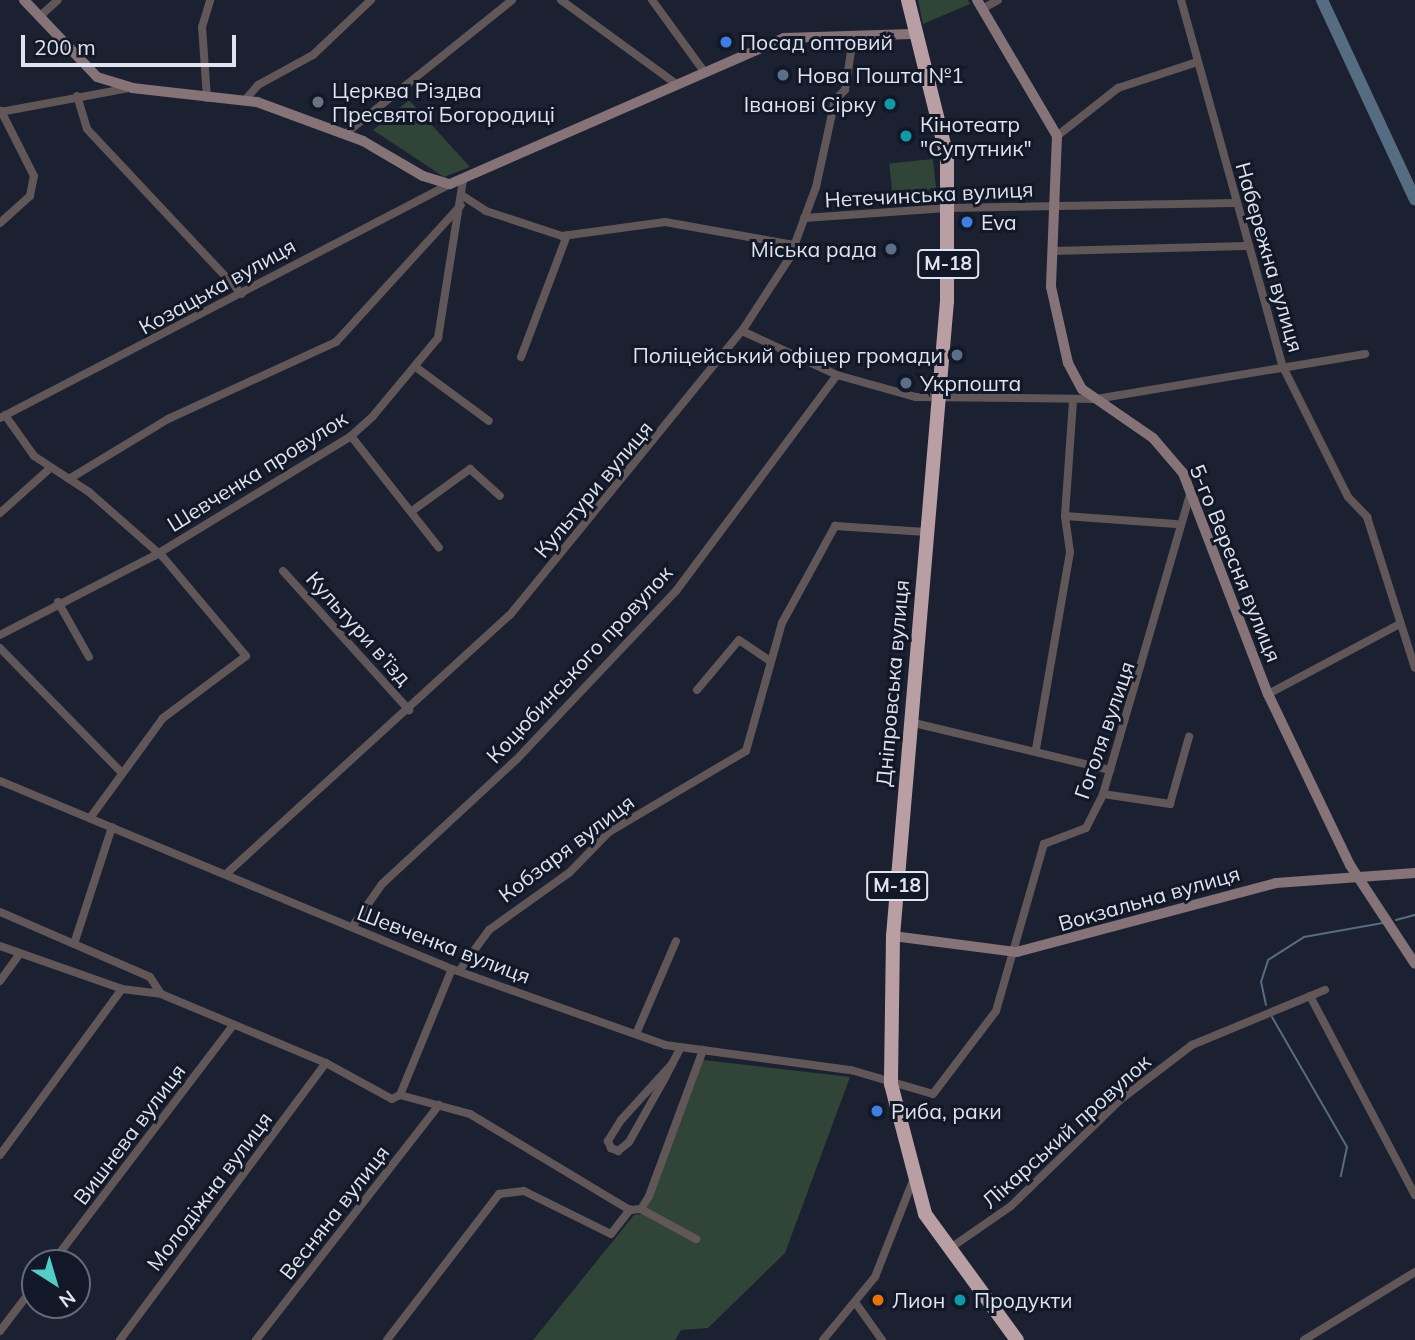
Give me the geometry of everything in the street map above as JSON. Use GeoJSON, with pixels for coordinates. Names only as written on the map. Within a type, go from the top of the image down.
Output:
{"type":"FeatureCollection","features":[{"type":"Feature","properties":{"kind":"highway","name":"Дніпровська вулиця"},"geometry":{"type":"LineString","coordinates":[[908,0],[912,34],[944,143],[948,208],[938,397],[893,936],[891,1084],[912,1183],[947,1251],[1017,1340]]}},
{"type":"Feature","properties":{"kind":"street"},"geometry":{"type":"LineString","coordinates":[[23,0],[97,77],[132,88],[245,100],[345,134],[450,184],[463,181],[703,70],[784,38],[853,39],[912,34]]}},
{"type":"Feature","properties":{"kind":"street"},"geometry":{"type":"LineString","coordinates":[[39,17],[58,0]]}},
{"type":"Feature","properties":{"kind":"street"},"geometry":{"type":"LineString","coordinates":[[207,98],[202,27],[210,0]]}},
{"type":"Feature","properties":{"kind":"street"},"geometry":{"type":"LineString","coordinates":[[245,100],[258,85],[313,55],[371,0]]}},
{"type":"Feature","properties":{"kind":"street"},"geometry":{"type":"LineString","coordinates":[[345,134],[512,0]]}},
{"type":"Feature","properties":{"kind":"street"},"geometry":{"type":"LineString","coordinates":[[561,0],[675,83]]}},
{"type":"Feature","properties":{"kind":"street"},"geometry":{"type":"LineString","coordinates":[[652,0],[703,70]]}},
{"type":"Feature","properties":{"kind":"street"},"geometry":{"type":"LineString","coordinates":[[998,0],[979,5],[1057,136],[1118,88],[1197,62]]}},
{"type":"Feature","properties":{"kind":"street","name":"Набережна вулиця"},"geometry":{"type":"LineString","coordinates":[[1181,0],[1246,246],[1282,365],[1348,497],[1367,517],[1398,625],[1415,668]]}},
{"type":"Feature","properties":{"kind":"street","name":"Культури вулиця"},"geometry":{"type":"LineString","coordinates":[[226,874],[409,710],[510,615],[742,331],[794,245],[804,218],[835,100],[845,90],[853,39]]}},
{"type":"Feature","properties":{"kind":"street"},"geometry":{"type":"LineString","coordinates":[[0,223],[30,196],[34,176],[0,111],[132,88]]}},
{"type":"Feature","properties":{"kind":"street"},"geometry":{"type":"LineString","coordinates":[[77,96],[87,129],[242,293]]}},
{"type":"Feature","properties":{"kind":"street","name":"5-го Вересня вулиця"},"geometry":{"type":"LineString","coordinates":[[1057,136],[1052,251],[1054,307],[1068,363],[1096,399],[1172,456],[1191,491],[1268,694],[1350,865],[1363,880],[1415,964]]}},
{"type":"Feature","properties":{"kind":"street","name":"Шевченка провулок"},"geometry":{"type":"LineString","coordinates":[[0,635],[58,602],[157,554],[351,436],[417,368],[442,325],[463,181]]}},
{"type":"Feature","properties":{"kind":"street","name":"Козацька вулиця"},"geometry":{"type":"LineString","coordinates":[[3,416],[450,184]]}},
{"type":"Feature","properties":{"kind":"street"},"geometry":{"type":"LineString","coordinates":[[69,479],[168,419],[336,342],[462,201],[528,228],[567,235],[665,222],[794,245]]}},
{"type":"Feature","properties":{"kind":"street","name":"Нетечинська вулиця"},"geometry":{"type":"LineString","coordinates":[[804,218],[948,208],[1236,203]]}},
{"type":"Feature","properties":{"kind":"street"},"geometry":{"type":"LineString","coordinates":[[521,358],[567,235]]}},
{"type":"Feature","properties":{"kind":"street"},"geometry":{"type":"LineString","coordinates":[[1052,251],[1246,246]]}},
{"type":"Feature","properties":{"kind":"street"},"geometry":{"type":"LineString","coordinates":[[742,331],[837,375],[891,392],[938,397],[1073,401],[1096,399],[1282,365],[1365,354]]}},
{"type":"Feature","properties":{"kind":"street"},"geometry":{"type":"LineString","coordinates":[[417,368],[489,421]]}},
{"type":"Feature","properties":{"kind":"street","name":"Коцюбинського провулок"},"geometry":{"type":"LineString","coordinates":[[352,927],[382,884],[517,759],[676,591],[837,375]]}},
{"type":"Feature","properties":{"kind":"street"},"geometry":{"type":"LineString","coordinates":[[1036,749],[1070,552],[1065,516],[1073,401]]}},
{"type":"Feature","properties":{"kind":"street"},"geometry":{"type":"LineString","coordinates":[[3,416],[49,469],[69,479],[157,554],[246,656],[163,718],[90,818]]}},
{"type":"Feature","properties":{"kind":"street"},"geometry":{"type":"LineString","coordinates":[[351,436],[439,548]]}},
{"type":"Feature","properties":{"kind":"street"},"geometry":{"type":"LineString","coordinates":[[0,513],[49,469]]}},
{"type":"Feature","properties":{"kind":"street"},"geometry":{"type":"LineString","coordinates":[[412,511],[470,469],[500,496]]}},
{"type":"Feature","properties":{"kind":"street","name":"Гоголя вулиця"},"geometry":{"type":"LineString","coordinates":[[1017,952],[1044,844],[1086,828],[1103,794],[1170,575],[1176,524],[1191,491]]}},
{"type":"Feature","properties":{"kind":"street"},"geometry":{"type":"LineString","coordinates":[[1065,516],[1176,524]]}},
{"type":"Feature","properties":{"kind":"street","name":"Кобзаря вулиця"},"geometry":{"type":"LineString","coordinates":[[400,1095],[456,970],[489,930],[569,873],[609,832],[746,751],[769,660],[835,526],[926,532]]}},
{"type":"Feature","properties":{"kind":"street","name":"Культури в’їзд"},"geometry":{"type":"LineString","coordinates":[[283,570],[409,710]]}},
{"type":"Feature","properties":{"kind":"street"},"geometry":{"type":"LineString","coordinates":[[58,602],[89,657]]}},
{"type":"Feature","properties":{"kind":"street"},"geometry":{"type":"LineString","coordinates":[[1268,694],[1398,625]]}},
{"type":"Feature","properties":{"kind":"street"},"geometry":{"type":"LineString","coordinates":[[697,690],[738,640],[769,660]]}},
{"type":"Feature","properties":{"kind":"street"},"geometry":{"type":"LineString","coordinates":[[0,648],[122,773]]}},
{"type":"Feature","properties":{"kind":"street"},"geometry":{"type":"LineString","coordinates":[[910,722],[1036,749],[1110,770]]}},
{"type":"Feature","properties":{"kind":"street"},"geometry":{"type":"LineString","coordinates":[[1103,794],[1170,804],[1189,737]]}},
{"type":"Feature","properties":{"kind":"street","name":"Шевченка вулиця"},"geometry":{"type":"LineString","coordinates":[[0,781],[456,970],[636,1034],[681,1047],[851,1070],[891,1084],[940,1092],[996,1011],[1017,952]]}},
{"type":"Feature","properties":{"kind":"street"},"geometry":{"type":"LineString","coordinates":[[74,944],[112,827]]}},
{"type":"Feature","properties":{"kind":"street","name":"Вокзальна вулиця"},"geometry":{"type":"LineString","coordinates":[[893,936],[1017,952],[1243,890],[1415,873]]}},
{"type":"Feature","properties":{"kind":"street"},"geometry":{"type":"LineString","coordinates":[[0,912],[149,977],[161,994]]}},
{"type":"Feature","properties":{"kind":"street"},"geometry":{"type":"LineString","coordinates":[[636,1034],[676,941]]}},
{"type":"Feature","properties":{"kind":"street"},"geometry":{"type":"LineString","coordinates":[[0,946],[19,956],[122,989],[161,994],[326,1063],[392,1099],[400,1095],[470,1114],[630,1210],[641,1209],[696,1239]]}},
{"type":"Feature","properties":{"kind":"street"},"geometry":{"type":"LineString","coordinates":[[0,981],[19,956]]}},
{"type":"Feature","properties":{"kind":"street"},"geometry":{"type":"LineString","coordinates":[[0,1155],[122,989]]}},
{"type":"Feature","properties":{"kind":"street","name":"Лікарський провулок"},"geometry":{"type":"LineString","coordinates":[[947,1251],[1011,1206],[1120,1100],[1192,1045],[1325,990]]}},
{"type":"Feature","properties":{"kind":"street"},"geometry":{"type":"LineString","coordinates":[[1311,996],[1415,1195]]}},
{"type":"Feature","properties":{"kind":"street","name":"Вишнева вулиця"},"geometry":{"type":"LineString","coordinates":[[63,1249],[233,1025]]}},
{"type":"Feature","properties":{"kind":"street"},"geometry":{"type":"LineString","coordinates":[[672,1064],[610,1136],[611,1148],[618,1151],[629,1142],[672,1064],[681,1047]]}},
{"type":"Feature","properties":{"kind":"street"},"geometry":{"type":"LineString","coordinates":[[641,1209],[704,1050]]}},
{"type":"Feature","properties":{"kind":"street","name":"Молодіжна вулиця"},"geometry":{"type":"LineString","coordinates":[[120,1340],[326,1063]]}},
{"type":"Feature","properties":{"kind":"street","name":"Весняна вулиця"},"geometry":{"type":"LineString","coordinates":[[256,1340],[439,1105]]}},
{"type":"Feature","properties":{"kind":"street"},"geometry":{"type":"LineString","coordinates":[[823,1340],[855,1303],[898,1231],[912,1183]]}},
{"type":"Feature","properties":{"kind":"street"},"geometry":{"type":"LineString","coordinates":[[387,1340],[499,1194],[524,1191],[611,1234],[630,1210]]}},
{"type":"Feature","properties":{"kind":"street"},"geometry":{"type":"LineString","coordinates":[[1304,1340],[1415,1272]]}},
{"type":"Feature","properties":{"kind":"street"},"geometry":{"type":"LineString","coordinates":[[0,1331],[21,1303]]}},
{"type":"Feature","properties":{"kind":"street"},"geometry":{"type":"LineString","coordinates":[[855,1303],[882,1340]]}},
{"type":"Feature","properties":{"kind":"green space"},"geometry":{"type":"Polygon","coordinates":[[[918,0],[968,0],[970,4],[923,24],[918,0]]]}},
{"type":"Feature","properties":{"kind":"green space"},"geometry":{"type":"Polygon","coordinates":[[[409,100],[470,167],[444,177],[373,130],[409,100]]]}},
{"type":"Feature","properties":{"kind":"green space"},"geometry":{"type":"Polygon","coordinates":[[[933,159],[936,189],[892,193],[889,164],[933,159]]]}},
{"type":"Feature","properties":{"kind":"green space"},"geometry":{"type":"Polygon","coordinates":[[[703,1060],[850,1077],[785,1253],[708,1328],[681,1330],[675,1340],[533,1340],[634,1215],[645,1213],[703,1060]]]}},
{"type":"Feature","properties":{"kind":"waterway"},"geometry":{"type":"LineString","coordinates":[[1322,0],[1415,199]]}},
{"type":"Feature","properties":{"kind":"waterway"},"geometry":{"type":"LineString","coordinates":[[1396,920],[1415,915]]}},
{"type":"Feature","properties":{"kind":"waterway"},"geometry":{"type":"LineString","coordinates":[[1266,1005],[1261,982],[1268,960],[1304,937],[1383,923]]}},
{"type":"Feature","properties":{"kind":"waterway"},"geometry":{"type":"LineString","coordinates":[[1272,1017],[1347,1147],[1341,1176]]}},
{"type":"Feature","properties":{"kind":"place","name":"Посад оптовий"},"geometry":{"type":"Point","coordinates":[726,42]}},
{"type":"Feature","properties":{"kind":"place","name":"Нова Пошта №1"},"geometry":{"type":"Point","coordinates":[783,75]}},
{"type":"Feature","properties":{"kind":"place","name":"Церква Різдва Пресвятої Богородиці"},"geometry":{"type":"Point","coordinates":[318,102]}},
{"type":"Feature","properties":{"kind":"place","name":"Іванові Сірку"},"geometry":{"type":"Point","coordinates":[890,104]}},
{"type":"Feature","properties":{"kind":"place","name":"Кінотеатр \"Супутник\""},"geometry":{"type":"Point","coordinates":[906,136]}},
{"type":"Feature","properties":{"kind":"place","name":"Eva"},"geometry":{"type":"Point","coordinates":[967,222]}},
{"type":"Feature","properties":{"kind":"place","name":"Міська рада"},"geometry":{"type":"Point","coordinates":[891,249]}},
{"type":"Feature","properties":{"kind":"place","name":"Поліцейський офіцер громади"},"geometry":{"type":"Point","coordinates":[957,355]}},
{"type":"Feature","properties":{"kind":"place","name":"Укрпошта"},"geometry":{"type":"Point","coordinates":[906,383]}},
{"type":"Feature","properties":{"kind":"place","name":"Риба, раки"},"geometry":{"type":"Point","coordinates":[877,1111]}},
{"type":"Feature","properties":{"kind":"place","name":"Лион"},"geometry":{"type":"Point","coordinates":[878,1300]}},
{"type":"Feature","properties":{"kind":"place","name":"Продукти"},"geometry":{"type":"Point","coordinates":[960,1300]}}]}
